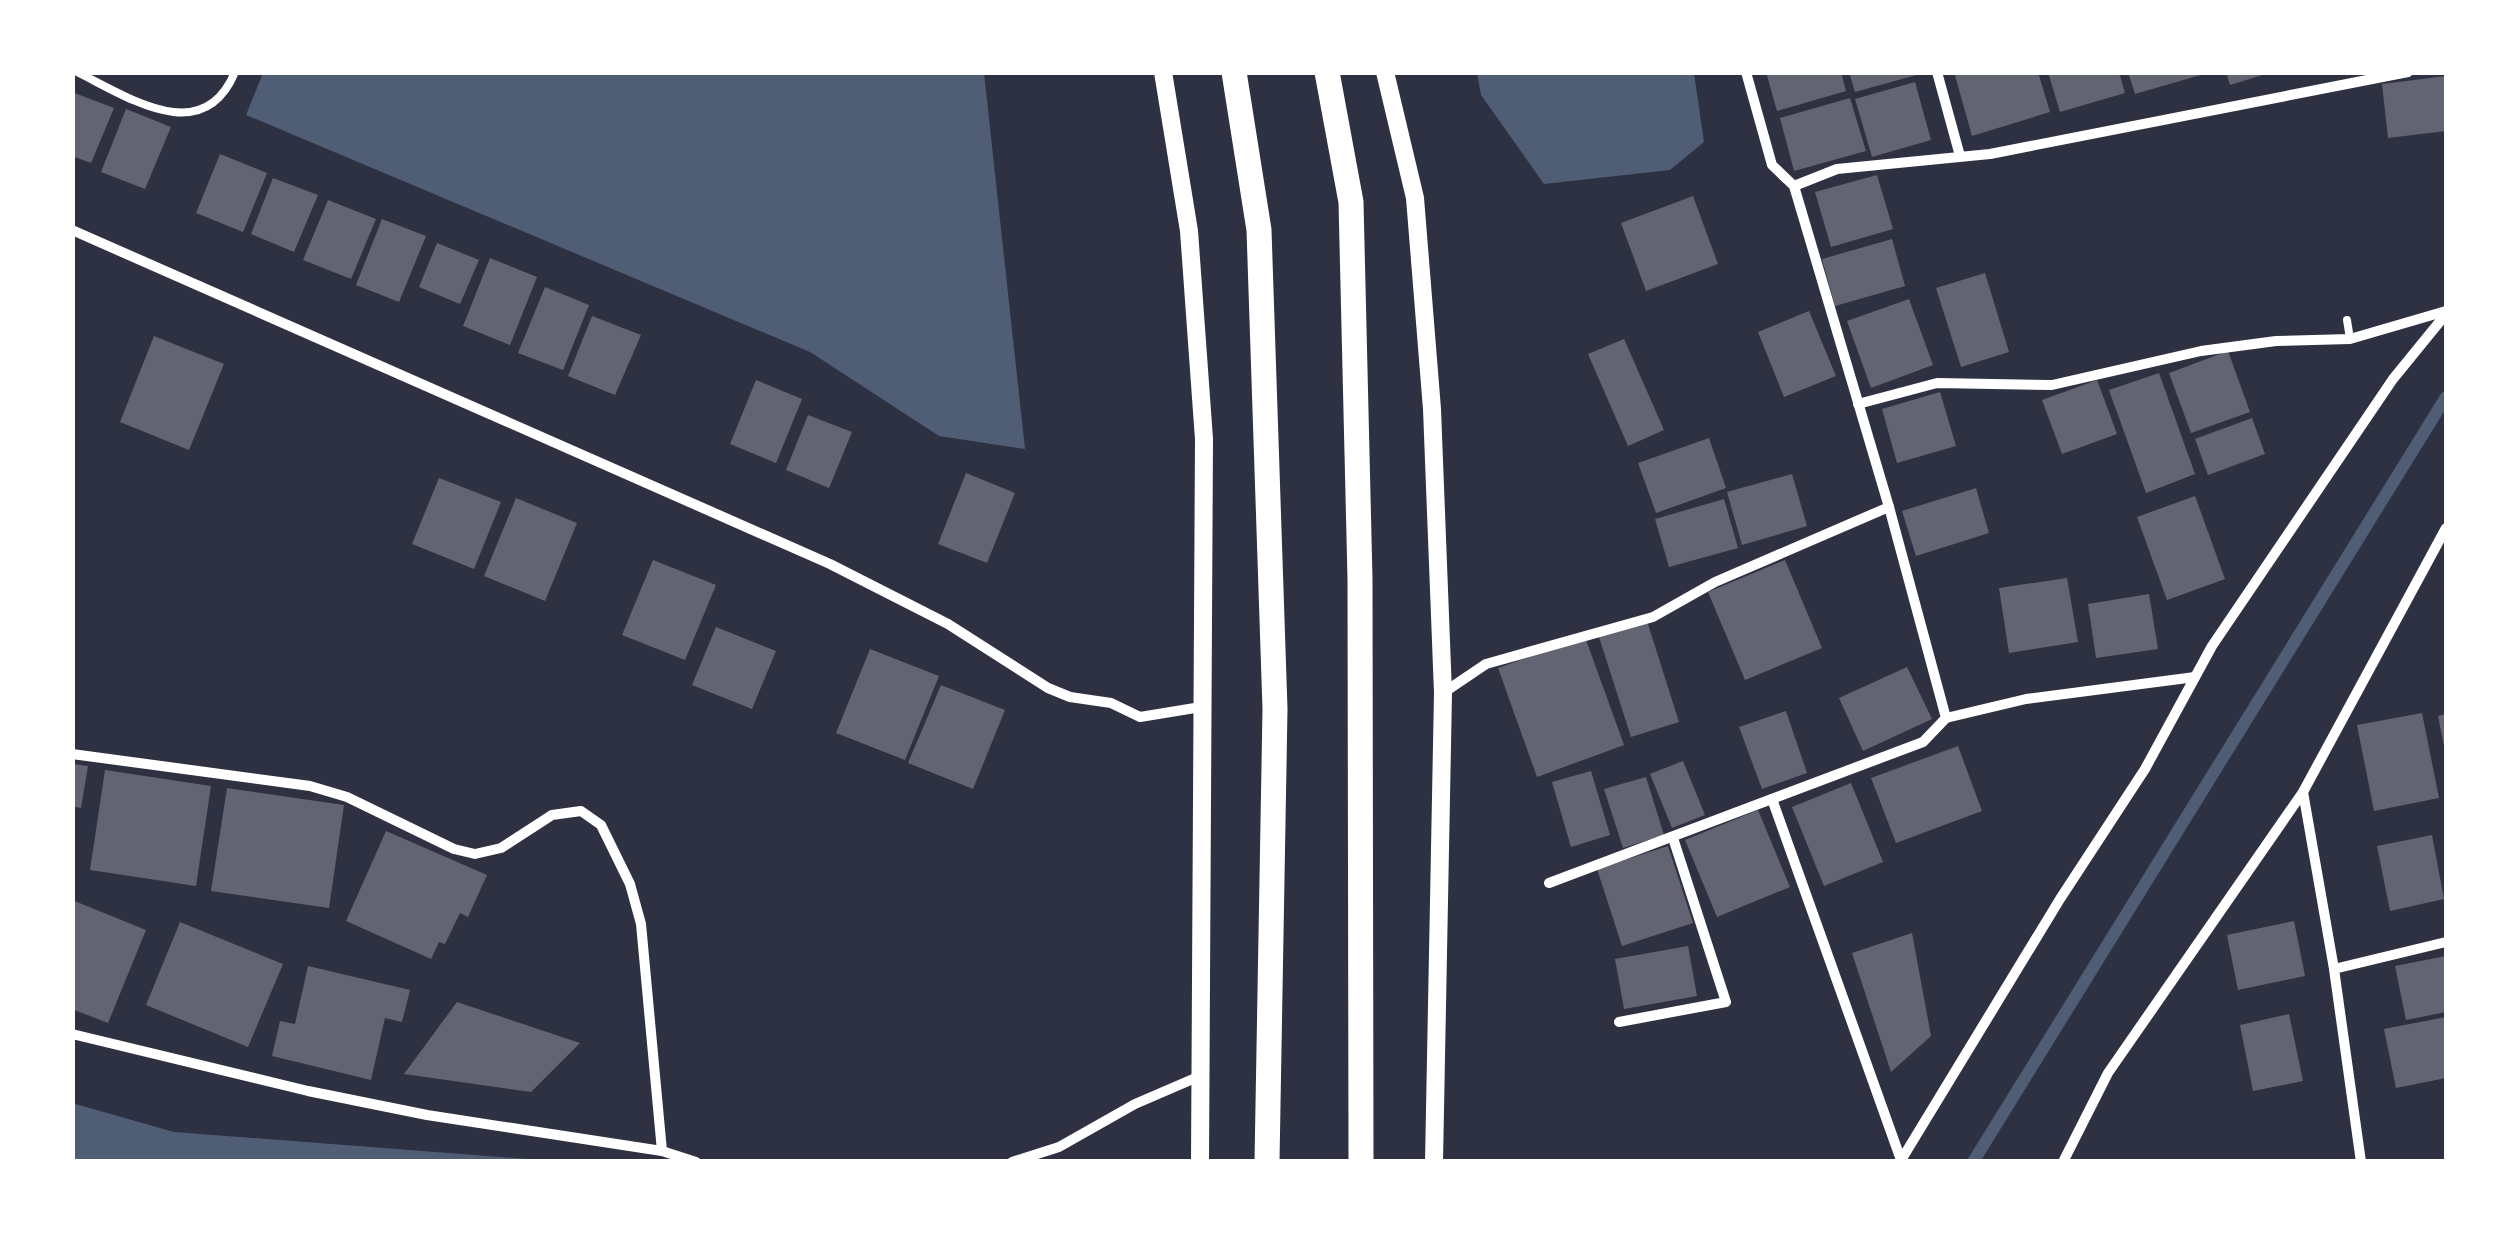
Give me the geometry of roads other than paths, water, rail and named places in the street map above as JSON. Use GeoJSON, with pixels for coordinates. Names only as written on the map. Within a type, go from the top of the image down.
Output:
{"type":"FeatureCollection","features":[{"type":"Feature","properties":{"kind":"main road"},"geometry":{"type":"LineString","coordinates":[[1234,72],[1260,230],[1275,708],[1268,1162]]}},
{"type":"Feature","properties":{"kind":"main road"},"geometry":{"type":"LineString","coordinates":[[1327,72],[1351,202],[1360,578],[1361,1162]]}},
{"type":"Feature","properties":{"kind":"street"},"geometry":{"type":"LineString","coordinates":[[1163,72],[1189,231],[1204,440],[1200,1162]]}},
{"type":"Feature","properties":{"kind":"street"},"geometry":{"type":"LineString","coordinates":[[1385,72],[1415,198],[1432,409],[1443,693],[1434,1162]]}},
{"type":"Feature","properties":{"kind":"street"},"geometry":{"type":"LineString","coordinates":[[1746,72],[1772,165],[1794,186],[1889,507],[1946,718]]}},
{"type":"Feature","properties":{"kind":"street"},"geometry":{"type":"LineString","coordinates":[[1937,72],[1960,156]]}},
{"type":"Feature","properties":{"kind":"street"},"geometry":{"type":"LineString","coordinates":[[1794,186],[1837,169],[1990,154],[2408,72]]}},
{"type":"Feature","properties":{"kind":"street"},"geometry":{"type":"LineString","coordinates":[[72,230],[830,564],[948,624],[1048,688],[1070,697],[1111,703],[1140,717],[1201,708]]}},
{"type":"Feature","properties":{"kind":"street"},"geometry":{"type":"LineString","coordinates":[[1858,404],[1937,383],[2052,385],[2200,351],[2276,341],[2350,339],[2446,312]]}},
{"type":"Feature","properties":{"kind":"street"},"geometry":{"type":"LineString","coordinates":[[1901,1161],[2144,769],[2212,646],[2393,379],[2446,312]]}},
{"type":"Feature","properties":{"kind":"street"},"geometry":{"type":"LineString","coordinates":[[1443,693],[1486,664],[1653,617],[1715,582],[1889,507]]}},
{"type":"Feature","properties":{"kind":"street"},"geometry":{"type":"LineString","coordinates":[[2063,1162],[2108,1074],[2303,792],[2446,528]]}},
{"type":"Feature","properties":{"kind":"street"},"geometry":{"type":"LineString","coordinates":[[1548,883],[1923,742],[1946,718],[2026,699],[2195,677]]}},
{"type":"Feature","properties":{"kind":"street"},"geometry":{"type":"LineString","coordinates":[[72,754],[310,786],[348,798],[454,849],[476,854],[500,848],[552,814],[581,812],[601,825],[630,884],[641,924],[662,1151]]}},
{"type":"Feature","properties":{"kind":"street"},"geometry":{"type":"LineString","coordinates":[[2303,792],[2334,969],[2361,1162]]}},
{"type":"Feature","properties":{"kind":"street"},"geometry":{"type":"LineString","coordinates":[[1772,799],[1901,1161]]}},
{"type":"Feature","properties":{"kind":"street"},"geometry":{"type":"LineString","coordinates":[[1619,1022],[1726,1002],[1674,838]]}},
{"type":"Feature","properties":{"kind":"street"},"geometry":{"type":"LineString","coordinates":[[2334,969],[2446,942]]}},
{"type":"Feature","properties":{"kind":"street"},"geometry":{"type":"LineString","coordinates":[[72,1034],[308,1092],[426,1116],[662,1151],[696,1162]]}},
{"type":"Feature","properties":{"kind":"street"},"geometry":{"type":"LineString","coordinates":[[1012,1162],[1059,1147],[1135,1104],[1200,1076]]}},
{"type":"Feature","properties":{"kind":"lane"},"geometry":{"type":"LineString","coordinates":[[77,72],[156,109],[188,115],[215,104],[235,72]]}},
{"type":"Feature","properties":{"kind":"lane"},"geometry":{"type":"LineString","coordinates":[[2347,320],[2350,339]]}},
{"type":"Feature","properties":{"kind":"water"},"geometry":{"type":"Polygon","coordinates":[[[263,73],[984,73],[1025,449],[939,436],[810,352],[246,115],[263,73]]]}},
{"type":"Feature","properties":{"kind":"water"},"geometry":{"type":"Polygon","coordinates":[[[1477,73],[1694,73],[1704,142],[1670,170],[1544,184],[1481,95],[1477,73]]]}},
{"type":"Feature","properties":{"kind":"water"},"geometry":{"type":"Polygon","coordinates":[[[72,1103],[174,1132],[528,1159],[73,1161],[72,1103]]]}},
{"type":"Feature","properties":{"kind":"waterway"},"geometry":{"type":"LineString","coordinates":[[1973,1162],[2446,397]]}}]}
